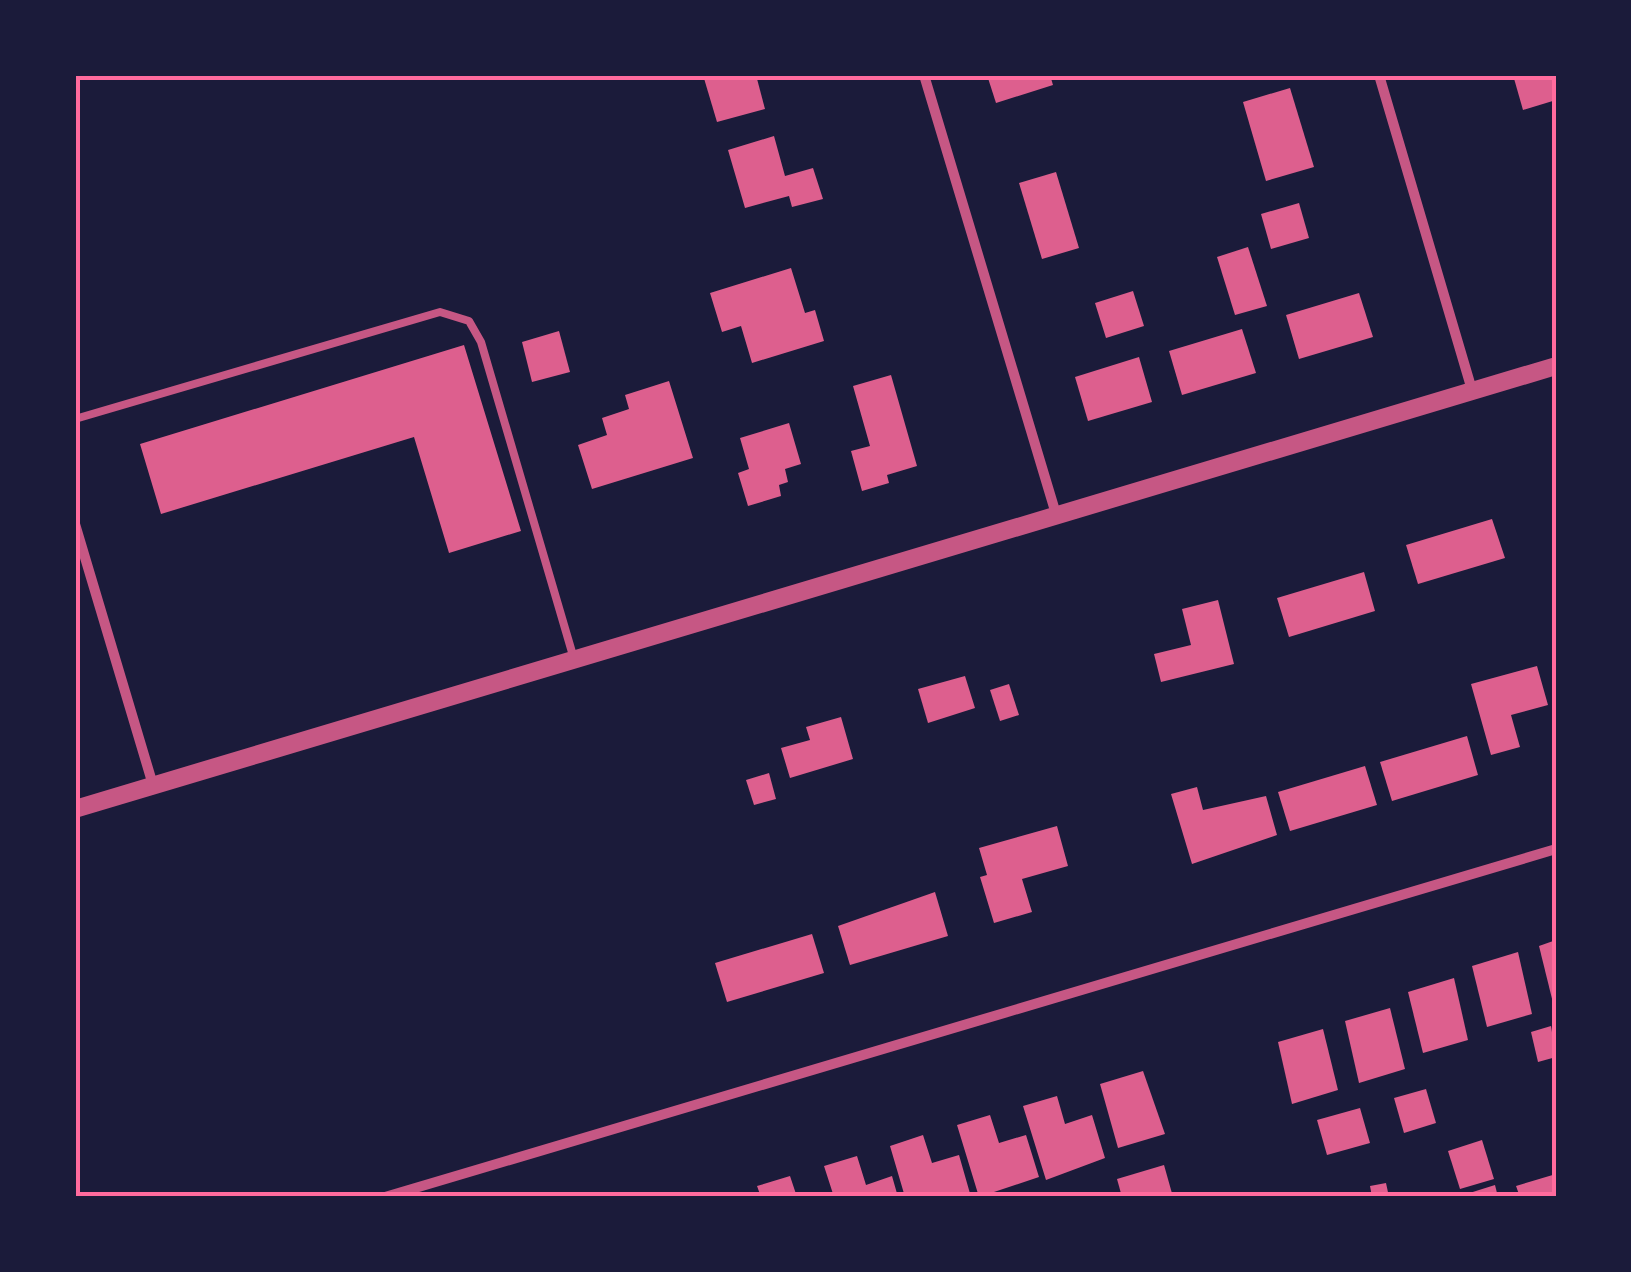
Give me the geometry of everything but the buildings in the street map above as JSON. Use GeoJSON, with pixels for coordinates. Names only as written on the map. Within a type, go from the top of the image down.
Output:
{"type":"FeatureCollection","features":[{"type":"Feature","properties":{"kind":"street"},"geometry":{"type":"LineString","coordinates":[[924,75],[1056,514]]}},
{"type":"Feature","properties":{"kind":"street"},"geometry":{"type":"LineString","coordinates":[[1379,75],[1472,390]]}},
{"type":"Feature","properties":{"kind":"street"},"geometry":{"type":"LineString","coordinates":[[75,809],[1556,366]]}},
{"type":"Feature","properties":{"kind":"street"},"geometry":{"type":"LineString","coordinates":[[75,524],[153,786]]}},
{"type":"Feature","properties":{"kind":"street"},"geometry":{"type":"LineString","coordinates":[[385,1197],[1556,848]]}},
{"type":"Feature","properties":{"kind":"lane"},"geometry":{"type":"LineString","coordinates":[[75,419],[440,312],[469,321],[481,342],[574,659]]}}]}
